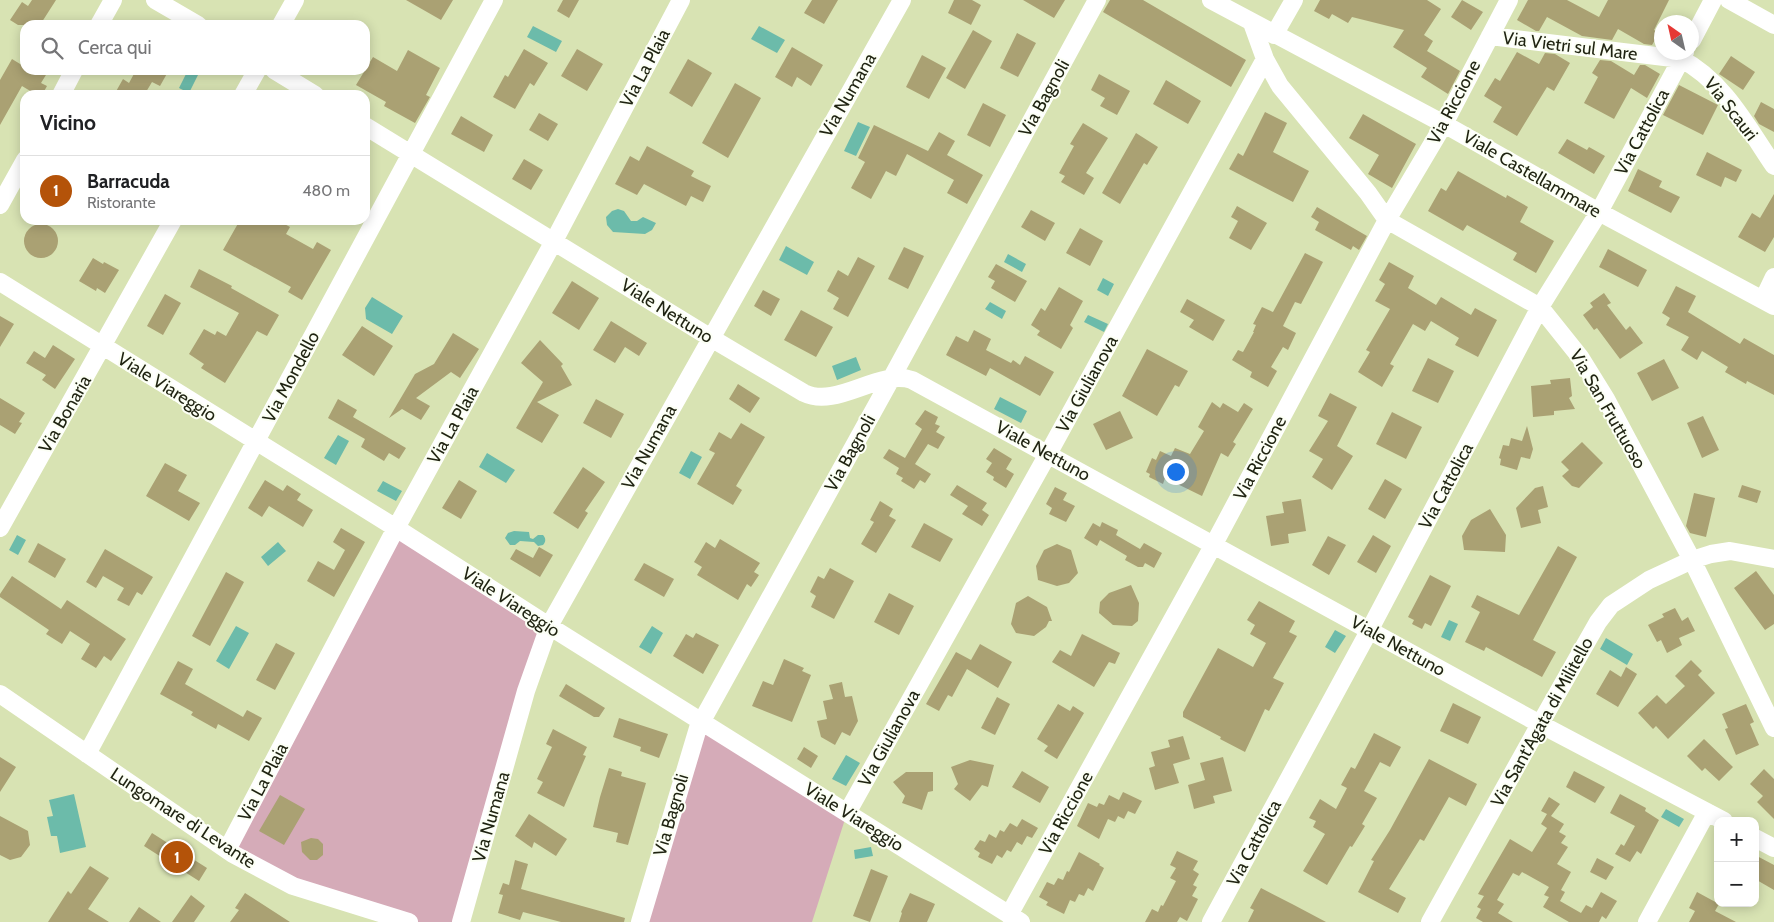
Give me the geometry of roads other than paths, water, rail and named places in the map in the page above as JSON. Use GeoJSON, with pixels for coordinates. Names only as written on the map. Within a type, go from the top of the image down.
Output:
{"type":"FeatureCollection","features":[{"type":"Feature","properties":{"kind":"street"},"geometry":{"type":"LineString","coordinates":[[102,20],[112,0]]}},
{"type":"Feature","properties":{"kind":"street"},"geometry":{"type":"LineString","coordinates":[[155,0],[189,20]]}},
{"type":"Feature","properties":{"kind":"street"},"geometry":{"type":"LineString","coordinates":[[285,20],[295,0]]}},
{"type":"Feature","properties":{"kind":"street","name":"Via Mondello"},"geometry":{"type":"LineString","coordinates":[[87,754],[494,0]]}},
{"type":"Feature","properties":{"kind":"street","name":"Via La Plaia"},"geometry":{"type":"LineString","coordinates":[[227,850],[396,528],[554,241],[681,0]]}},
{"type":"Feature","properties":{"kind":"street","name":"Via Numana"},"geometry":{"type":"LineString","coordinates":[[461,922],[526,691],[549,626],[902,0]]}},
{"type":"Feature","properties":{"kind":"street","name":"Via Bagnoli"},"geometry":{"type":"LineString","coordinates":[[640,922],[695,735],[701,721],[891,379],[1097,0]]}},
{"type":"Feature","properties":{"kind":"street","name":"Viale Castellammare"},"geometry":{"type":"LineString","coordinates":[[1210,0],[1444,124],[1599,212],[1768,303]]}},
{"type":"Feature","properties":{"kind":"street"},"geometry":{"type":"LineString","coordinates":[[1274,35],[1294,0]]}},
{"type":"Feature","properties":{"kind":"street","name":"Via Riccione"},"geometry":{"type":"LineString","coordinates":[[1015,918],[1387,220],[1444,124],[1510,0]]}},
{"type":"Feature","properties":{"kind":"street"},"geometry":{"type":"LineString","coordinates":[[1699,27],[1713,0]]}},
{"type":"Feature","properties":{"kind":"street"},"geometry":{"type":"LineString","coordinates":[[1729,0],[1774,25]]}},
{"type":"Feature","properties":{"kind":"street","name":"Via San Fruttuoso"},"geometry":{"type":"LineString","coordinates":[[1252,23],[1272,73],[1290,99],[1356,177],[1387,220],[1540,307],[1580,357],[1598,385],[1692,560],[1774,728]]}},
{"type":"Feature","properties":{"kind":"street","name":"Via Vietri sul Mare"},"geometry":{"type":"LineString","coordinates":[[1490,36],[1654,53]]}},
{"type":"Feature","properties":{"kind":"street","name":"Via Giulianova"},"geometry":{"type":"LineString","coordinates":[[847,813],[1266,59]]}},
{"type":"Feature","properties":{"kind":"street","name":"Via Cattolica"},"geometry":{"type":"LineString","coordinates":[[1211,922],[1369,631],[1540,307],[1599,212],[1681,60]]}},
{"type":"Feature","properties":{"kind":"street","name":"Via Scauri"},"geometry":{"type":"LineString","coordinates":[[1688,60],[1725,96],[1774,166]]}},
{"type":"Feature","properties":{"kind":"street"},"geometry":{"type":"LineString","coordinates":[[63,90],[71,75]]}},
{"type":"Feature","properties":{"kind":"street"},"geometry":{"type":"LineString","coordinates":[[246,90],[254,75]]}},
{"type":"Feature","properties":{"kind":"street"},"geometry":{"type":"LineString","coordinates":[[282,75],[307,90]]}},
{"type":"Feature","properties":{"kind":"street","name":"Viale Nettuno"},"geometry":{"type":"LineString","coordinates":[[370,129],[711,338],[810,396],[836,394],[891,379],[904,378],[912,380],[1540,724],[1716,817]]}},
{"type":"Feature","properties":{"kind":"street"},"geometry":{"type":"LineString","coordinates":[[0,205],[20,169]]}},
{"type":"Feature","properties":{"kind":"street","name":"Via Bonaria"},"geometry":{"type":"LineString","coordinates":[[0,528],[171,225]]}},
{"type":"Feature","properties":{"kind":"street"},"geometry":{"type":"LineString","coordinates":[[1768,303],[1774,277]]}},
{"type":"Feature","properties":{"kind":"street","name":"Viale Viareggio"},"geometry":{"type":"LineString","coordinates":[[0,282],[396,528],[1015,918]]}},
{"type":"Feature","properties":{"kind":"street","name":"Via Sant'Agata di Militello"},"geometry":{"type":"LineString","coordinates":[[1430,922],[1540,724],[1598,622],[1608,608],[1616,600],[1639,585],[1692,560],[1726,551],[1774,559]]}},
{"type":"Feature","properties":{"kind":"street","name":"Lungomare di Levante"},"geometry":{"type":"LineString","coordinates":[[0,694],[227,850],[293,886],[409,922]]}},
{"type":"Feature","properties":{"kind":"street"},"geometry":{"type":"LineString","coordinates":[[1647,922],[1707,812]]}},
{"type":"Feature","properties":{"kind":"street"},"geometry":{"type":"LineString","coordinates":[[1759,840],[1774,848]]}},
{"type":"Feature","properties":{"kind":"water"},"geometry":{"type":"Polygon","coordinates":[[[533,26],[562,41],[556,52],[527,37],[533,26]]]}},
{"type":"Feature","properties":{"kind":"water"},"geometry":{"type":"Polygon","coordinates":[[[759,26],[785,40],[777,53],[751,39],[759,26]]]}},
{"type":"Feature","properties":{"kind":"water"},"geometry":{"type":"Polygon","coordinates":[[[186,75],[198,75],[190,90],[179,88],[186,75]]]}},
{"type":"Feature","properties":{"kind":"water"},"geometry":{"type":"Polygon","coordinates":[[[858,122],[870,127],[856,156],[844,151],[858,122]]]}},
{"type":"Feature","properties":{"kind":"water"},"geometry":{"type":"Polygon","coordinates":[[[618,209],[624,211],[631,221],[637,221],[643,217],[656,223],[652,230],[645,234],[613,232],[607,225],[606,217],[612,211],[618,209]]]}},
{"type":"Feature","properties":{"kind":"water"},"geometry":{"type":"Polygon","coordinates":[[[786,246],[814,262],[807,275],[779,260],[786,246]]]}},
{"type":"Feature","properties":{"kind":"water"},"geometry":{"type":"Polygon","coordinates":[[[1008,254],[1026,264],[1022,272],[1004,262],[1008,254]]]}},
{"type":"Feature","properties":{"kind":"water"},"geometry":{"type":"Polygon","coordinates":[[[1103,278],[1114,284],[1108,296],[1097,290],[1103,278]]]}},
{"type":"Feature","properties":{"kind":"water"},"geometry":{"type":"Polygon","coordinates":[[[372,297],[403,316],[392,334],[366,319],[365,308],[372,297]]]}},
{"type":"Feature","properties":{"kind":"water"},"geometry":{"type":"Polygon","coordinates":[[[990,302],[1006,311],[1002,319],[985,309],[990,302]]]}},
{"type":"Feature","properties":{"kind":"water"},"geometry":{"type":"Polygon","coordinates":[[[1088,315],[1108,324],[1104,332],[1084,322],[1088,315]]]}},
{"type":"Feature","properties":{"kind":"water"},"geometry":{"type":"Polygon","coordinates":[[[856,357],[861,370],[837,380],[832,366],[856,357]]]}},
{"type":"Feature","properties":{"kind":"water"},"geometry":{"type":"Polygon","coordinates":[[[1000,397],[1027,411],[1021,423],[994,409],[1000,397]]]}},
{"type":"Feature","properties":{"kind":"water"},"geometry":{"type":"Polygon","coordinates":[[[338,435],[349,441],[336,465],[324,458],[338,435]]]}},
{"type":"Feature","properties":{"kind":"water"},"geometry":{"type":"Polygon","coordinates":[[[691,451],[702,457],[690,479],[679,473],[691,451]]]}},
{"type":"Feature","properties":{"kind":"water"},"geometry":{"type":"Polygon","coordinates":[[[487,453],[515,470],[506,483],[479,467],[487,453]]]}},
{"type":"Feature","properties":{"kind":"water"},"geometry":{"type":"Polygon","coordinates":[[[383,481],[402,491],[396,501],[377,491],[383,481]]]}},
{"type":"Feature","properties":{"kind":"water"},"geometry":{"type":"Polygon","coordinates":[[[514,531],[529,532],[530,538],[533,539],[538,535],[543,535],[545,543],[538,546],[534,542],[520,541],[515,545],[510,545],[505,538],[508,533],[514,531]]]}},
{"type":"Feature","properties":{"kind":"water"},"geometry":{"type":"Polygon","coordinates":[[[17,535],[26,540],[18,555],[9,550],[17,535]]]}},
{"type":"Feature","properties":{"kind":"water"},"geometry":{"type":"Polygon","coordinates":[[[278,542],[286,551],[268,566],[261,557],[278,542]]]}},
{"type":"Feature","properties":{"kind":"water"},"geometry":{"type":"Polygon","coordinates":[[[1449,620],[1458,624],[1450,641],[1441,637],[1449,620]]]}},
{"type":"Feature","properties":{"kind":"water"},"geometry":{"type":"Polygon","coordinates":[[[236,626],[249,633],[229,669],[216,661],[236,626]]]}},
{"type":"Feature","properties":{"kind":"water"},"geometry":{"type":"Polygon","coordinates":[[[652,626],[663,633],[651,654],[639,647],[652,626]]]}},
{"type":"Feature","properties":{"kind":"water"},"geometry":{"type":"Polygon","coordinates":[[[1335,630],[1346,636],[1335,653],[1325,647],[1335,630]]]}},
{"type":"Feature","properties":{"kind":"water"},"geometry":{"type":"Polygon","coordinates":[[[1606,638],[1633,654],[1627,665],[1600,649],[1606,638]]]}},
{"type":"Feature","properties":{"kind":"water"},"geometry":{"type":"Polygon","coordinates":[[[846,755],[860,763],[846,786],[832,779],[846,755]]]}},
{"type":"Feature","properties":{"kind":"water"},"geometry":{"type":"Polygon","coordinates":[[[74,794],[86,847],[60,853],[57,836],[51,836],[47,817],[53,816],[49,800],[74,794]]]}},
{"type":"Feature","properties":{"kind":"water"},"geometry":{"type":"Polygon","coordinates":[[[1666,809],[1684,819],[1679,827],[1661,817],[1666,809]]]}},
{"type":"Feature","properties":{"kind":"water"},"geometry":{"type":"Polygon","coordinates":[[[871,847],[873,856],[855,859],[854,850],[871,847]]]}},
{"type":"Feature","properties":{"kind":"place","name":"Barracuda"},"geometry":{"type":"Point","coordinates":[177,857]}}]}
